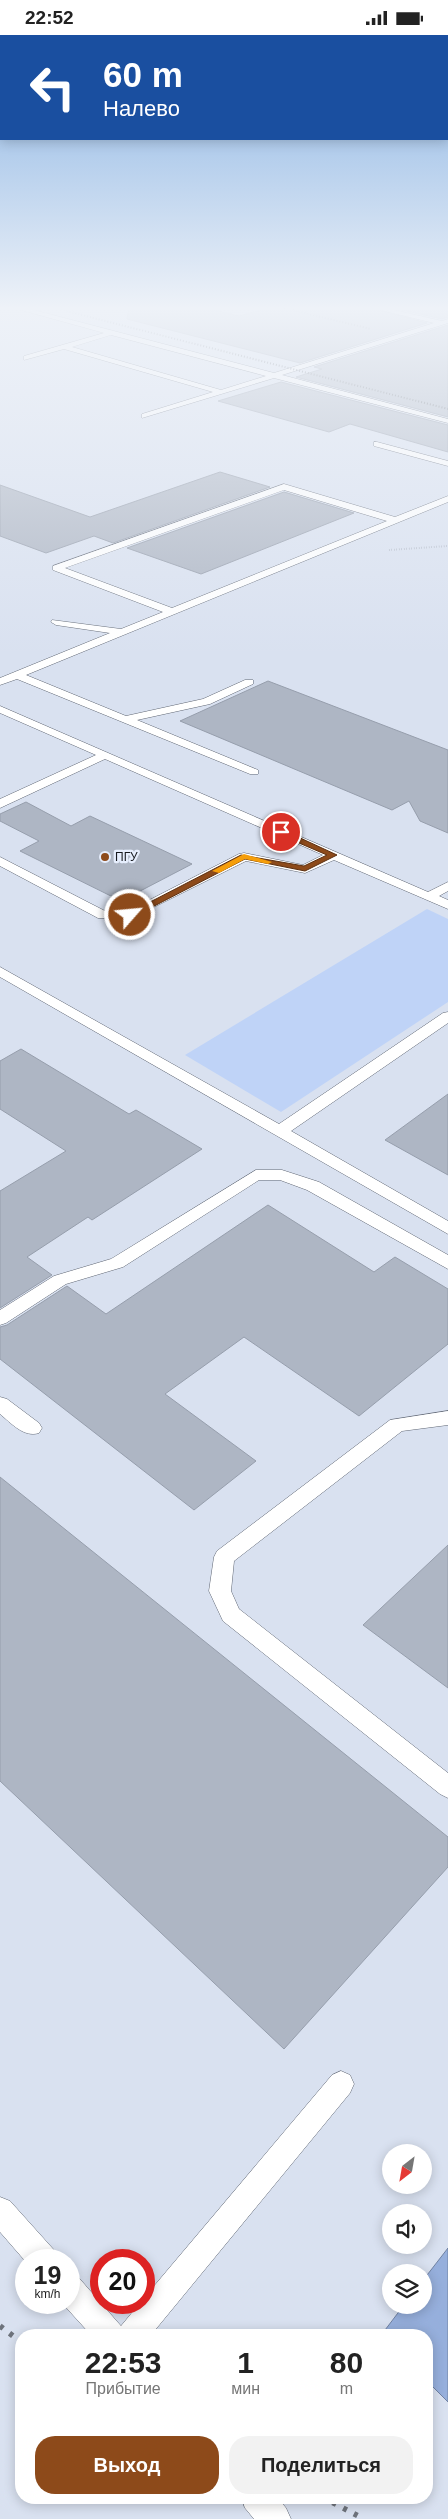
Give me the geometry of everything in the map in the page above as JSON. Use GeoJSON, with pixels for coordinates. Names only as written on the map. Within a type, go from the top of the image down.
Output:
{"type":"FeatureCollection","features":[{"type":"Feature","properties":{"kind":"lane"},"geometry":{"type":"LineString","coordinates":[[377,444],[448,464]]}},
{"type":"Feature","properties":{"kind":"lane"},"geometry":{"type":"LineString","coordinates":[[172,611],[56,568],[284,487],[395,520]]}},
{"type":"Feature","properties":{"kind":"lane"},"geometry":{"type":"LineString","coordinates":[[0,682],[448,499]]}},
{"type":"Feature","properties":{"kind":"lane"},"geometry":{"type":"LineString","coordinates":[[56,622],[121,632]]}},
{"type":"Feature","properties":{"kind":"lane"},"geometry":{"type":"LineString","coordinates":[[17,675],[254,772]]}},
{"type":"Feature","properties":{"kind":"lane"},"geometry":{"type":"LineString","coordinates":[[127,719],[206,702],[248,682]]}},
{"type":"Feature","properties":{"kind":"lane"},"geometry":{"type":"LineString","coordinates":[[0,709],[448,905]]}},
{"type":"Feature","properties":{"kind":"lane"},"geometry":{"type":"LineString","coordinates":[[0,804],[105,755]]}},
{"type":"Feature","properties":{"kind":"lane"},"geometry":{"type":"LineString","coordinates":[[0,861],[103,915],[130,915],[244,857],[305,869],[333,855]]}},
{"type":"Feature","properties":{"kind":"lane"},"geometry":{"type":"LineString","coordinates":[[428,897],[448,885]]}},
{"type":"Feature","properties":{"kind":"lane"},"geometry":{"type":"LineString","coordinates":[[0,971],[448,1229]]}},
{"type":"Feature","properties":{"kind":"lane"},"geometry":{"type":"LineString","coordinates":[[279,1132],[448,1016]]}},
{"type":"Feature","properties":{"kind":"lane"},"geometry":{"type":"LineString","coordinates":[[0,1319],[60,1280],[117,1263],[256,1175],[282,1175],[313,1186],[448,1263]]}},
{"type":"Feature","properties":{"kind":"lane"},"geometry":{"type":"LineString","coordinates":[[0,1404],[32,1428]]}},
{"type":"Feature","properties":{"kind":"lane"},"geometry":{"type":"LineString","coordinates":[[448,1418],[398,1425],[224,1557],[220,1591],[232,1615],[448,1787]]}},
{"type":"Feature","properties":{"kind":"lane"},"geometry":{"type":"LineString","coordinates":[[137,2329],[341,2084]]}},
{"type":"Feature","properties":{"kind":"lane"},"geometry":{"type":"LineString","coordinates":[[0,2211],[34,2249]]}},
{"type":"Feature","properties":{"kind":"lane"},"geometry":{"type":"LineString","coordinates":[[80,2301],[105,2329]]}},
{"type":"Feature","properties":{"kind":"lane"},"geometry":{"type":"LineString","coordinates":[[262,2504],[275,2519]]}},
{"type":"Feature","properties":{"kind":"shaded area"},"geometry":{"type":"Polygon","coordinates":[[[427,909],[448,919],[448,1002],[281,1112],[185,1055],[427,909]]]}},
{"type":"Feature","properties":{"kind":"shaded area"},"geometry":{"type":"Polygon","coordinates":[[[448,2248],[448,2402],[433,2387],[433,2329],[386,2329],[397,2314],[432,2314],[432,2269],[448,2248]]]}},
{"type":"Feature","properties":{"kind":"building"},"geometry":{"type":"Polygon","coordinates":[[[300,424],[444,424],[448,425],[448,452],[350,424],[329,432],[300,424]]]}},
{"type":"Feature","properties":{"kind":"building"},"geometry":{"type":"Polygon","coordinates":[[[220,472],[270,487],[113,543],[94,536],[46,553],[0,536],[0,485],[90,517],[220,472]]]}},
{"type":"Feature","properties":{"kind":"building"},"geometry":{"type":"Polygon","coordinates":[[[284,492],[354,513],[201,574],[127,548],[284,492]]]}},
{"type":"Feature","properties":{"kind":"building"},"geometry":{"type":"Polygon","coordinates":[[[268,681],[448,750],[448,833],[420,821],[409,801],[392,810],[180,721],[268,681]]]}},
{"type":"Feature","properties":{"kind":"building","name":"ПГУ"},"geometry":{"type":"Polygon","coordinates":[[[26,802],[71,826],[90,816],[192,864],[121,901],[20,851],[39,841],[0,821],[0,814],[26,802]]]}},
{"type":"Feature","properties":{"kind":"building"},"geometry":{"type":"Polygon","coordinates":[[[21,1049],[129,1114],[136,1110],[202,1149],[92,1220],[88,1217],[27,1257],[52,1275],[0,1308],[0,1191],[66,1151],[0,1109],[0,1061],[21,1049]]]}},
{"type":"Feature","properties":{"kind":"building"},"geometry":{"type":"Polygon","coordinates":[[[448,1094],[448,1175],[385,1140],[448,1094]]]}},
{"type":"Feature","properties":{"kind":"building"},"geometry":{"type":"Polygon","coordinates":[[[268,1205],[374,1272],[395,1257],[448,1289],[448,1344],[359,1416],[244,1337],[165,1394],[256,1461],[194,1510],[0,1359],[0,1327],[7,1325],[67,1286],[106,1314],[268,1205]]]}},
{"type":"Feature","properties":{"kind":"building"},"geometry":{"type":"Polygon","coordinates":[[[0,1477],[448,1837],[448,1867],[284,2049],[0,1781],[0,1477]]]}},
{"type":"Feature","properties":{"kind":"building"},"geometry":{"type":"Polygon","coordinates":[[[448,1545],[448,1688],[363,1625],[448,1545]]]}},
{"type":"Feature","properties":{"kind":"railway"},"geometry":{"type":"LineString","coordinates":[[0,2326],[15,2337]]}},
{"type":"Feature","properties":{"kind":"railway"},"geometry":{"type":"LineString","coordinates":[[335,2504],[364,2519]]}},
{"type":"Feature","properties":{"kind":"slow traffic"},"geometry":{"type":"LineString","coordinates":[[216,871],[244,857],[268,862]]}},
{"type":"Feature","properties":{"kind":"place","name":"ПГУ"},"geometry":{"type":"Point","coordinates":[105,857]}},
{"type":"Feature","properties":{"kind":"route"},"geometry":{"type":"LineString","coordinates":[[130,915],[244,857],[305,869],[333,855],[281,832]]}}]}
